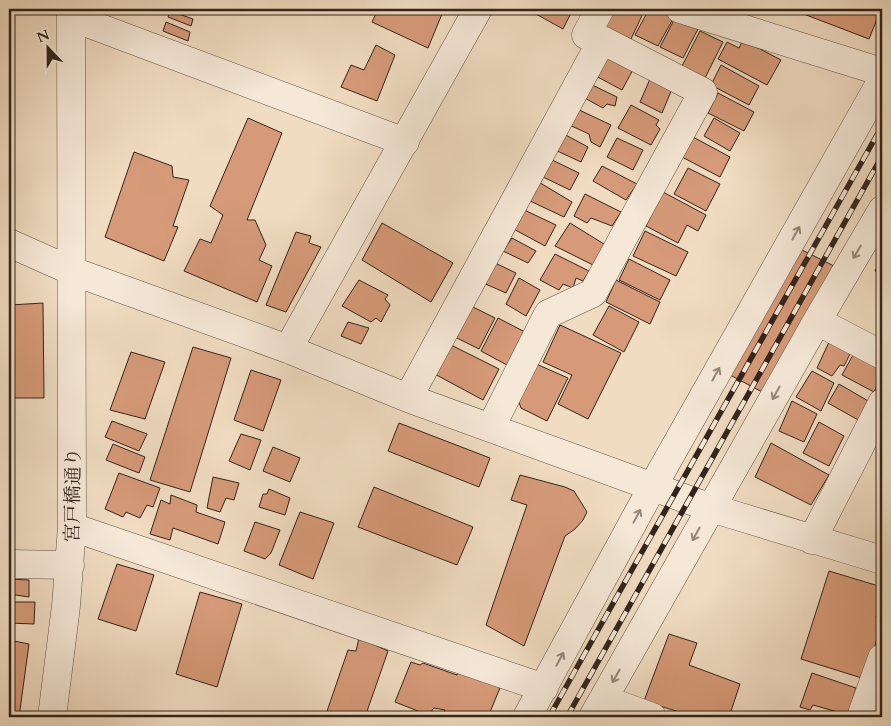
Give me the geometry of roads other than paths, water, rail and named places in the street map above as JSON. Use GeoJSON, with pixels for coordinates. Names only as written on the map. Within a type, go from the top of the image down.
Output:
{"type":"FeatureCollection","features":[{"type":"Feature","properties":{"kind":"street"},"geometry":{"type":"LineString","coordinates":[[288,349],[478,9]]}},
{"type":"Feature","properties":{"kind":"street"},"geometry":{"type":"LineString","coordinates":[[491,427],[548,314],[594,293],[703,92],[602,40],[586,35],[600,9]]}},
{"type":"Feature","properties":{"kind":"street"},"geometry":{"type":"LineString","coordinates":[[680,9],[882,72]]}},
{"type":"Feature","properties":{"kind":"street"},"geometry":{"type":"LineString","coordinates":[[71,13],[405,142]]}},
{"type":"Feature","properties":{"kind":"street","name":"宮戸橋通り"},"geometry":{"type":"LineString","coordinates":[[52,717],[70,566],[72,527],[71,13]]}},
{"type":"Feature","properties":{"kind":"street"},"geometry":{"type":"LineString","coordinates":[[408,398],[602,40]]}},
{"type":"Feature","properties":{"kind":"street"},"geometry":{"type":"LineString","coordinates":[[527,717],[653,486],[882,80]]}},
{"type":"Feature","properties":{"kind":"street"},"geometry":{"type":"LineString","coordinates":[[652,717],[598,708],[882,210]]}},
{"type":"Feature","properties":{"kind":"street"},"geometry":{"type":"LineString","coordinates":[[9,243],[72,271],[288,349],[408,398],[711,508],[882,560]]}},
{"type":"Feature","properties":{"kind":"street"},"geometry":{"type":"LineString","coordinates":[[817,321],[882,355]]}},
{"type":"Feature","properties":{"kind":"street"},"geometry":{"type":"LineString","coordinates":[[812,540],[882,404]]}},
{"type":"Feature","properties":{"kind":"street"},"geometry":{"type":"LineString","coordinates":[[72,527],[544,688]]}},
{"type":"Feature","properties":{"kind":"street"},"geometry":{"type":"LineString","coordinates":[[9,564],[70,566]]}},
{"type":"Feature","properties":{"kind":"street"},"geometry":{"type":"LineString","coordinates":[[860,717],[882,658]]}},
{"type":"Feature","properties":{"kind":"railway"},"geometry":{"type":"LineString","coordinates":[[549,717],[882,126]]}},
{"type":"Feature","properties":{"kind":"railway"},"geometry":{"type":"LineString","coordinates":[[567,717],[882,156]]}}]}
